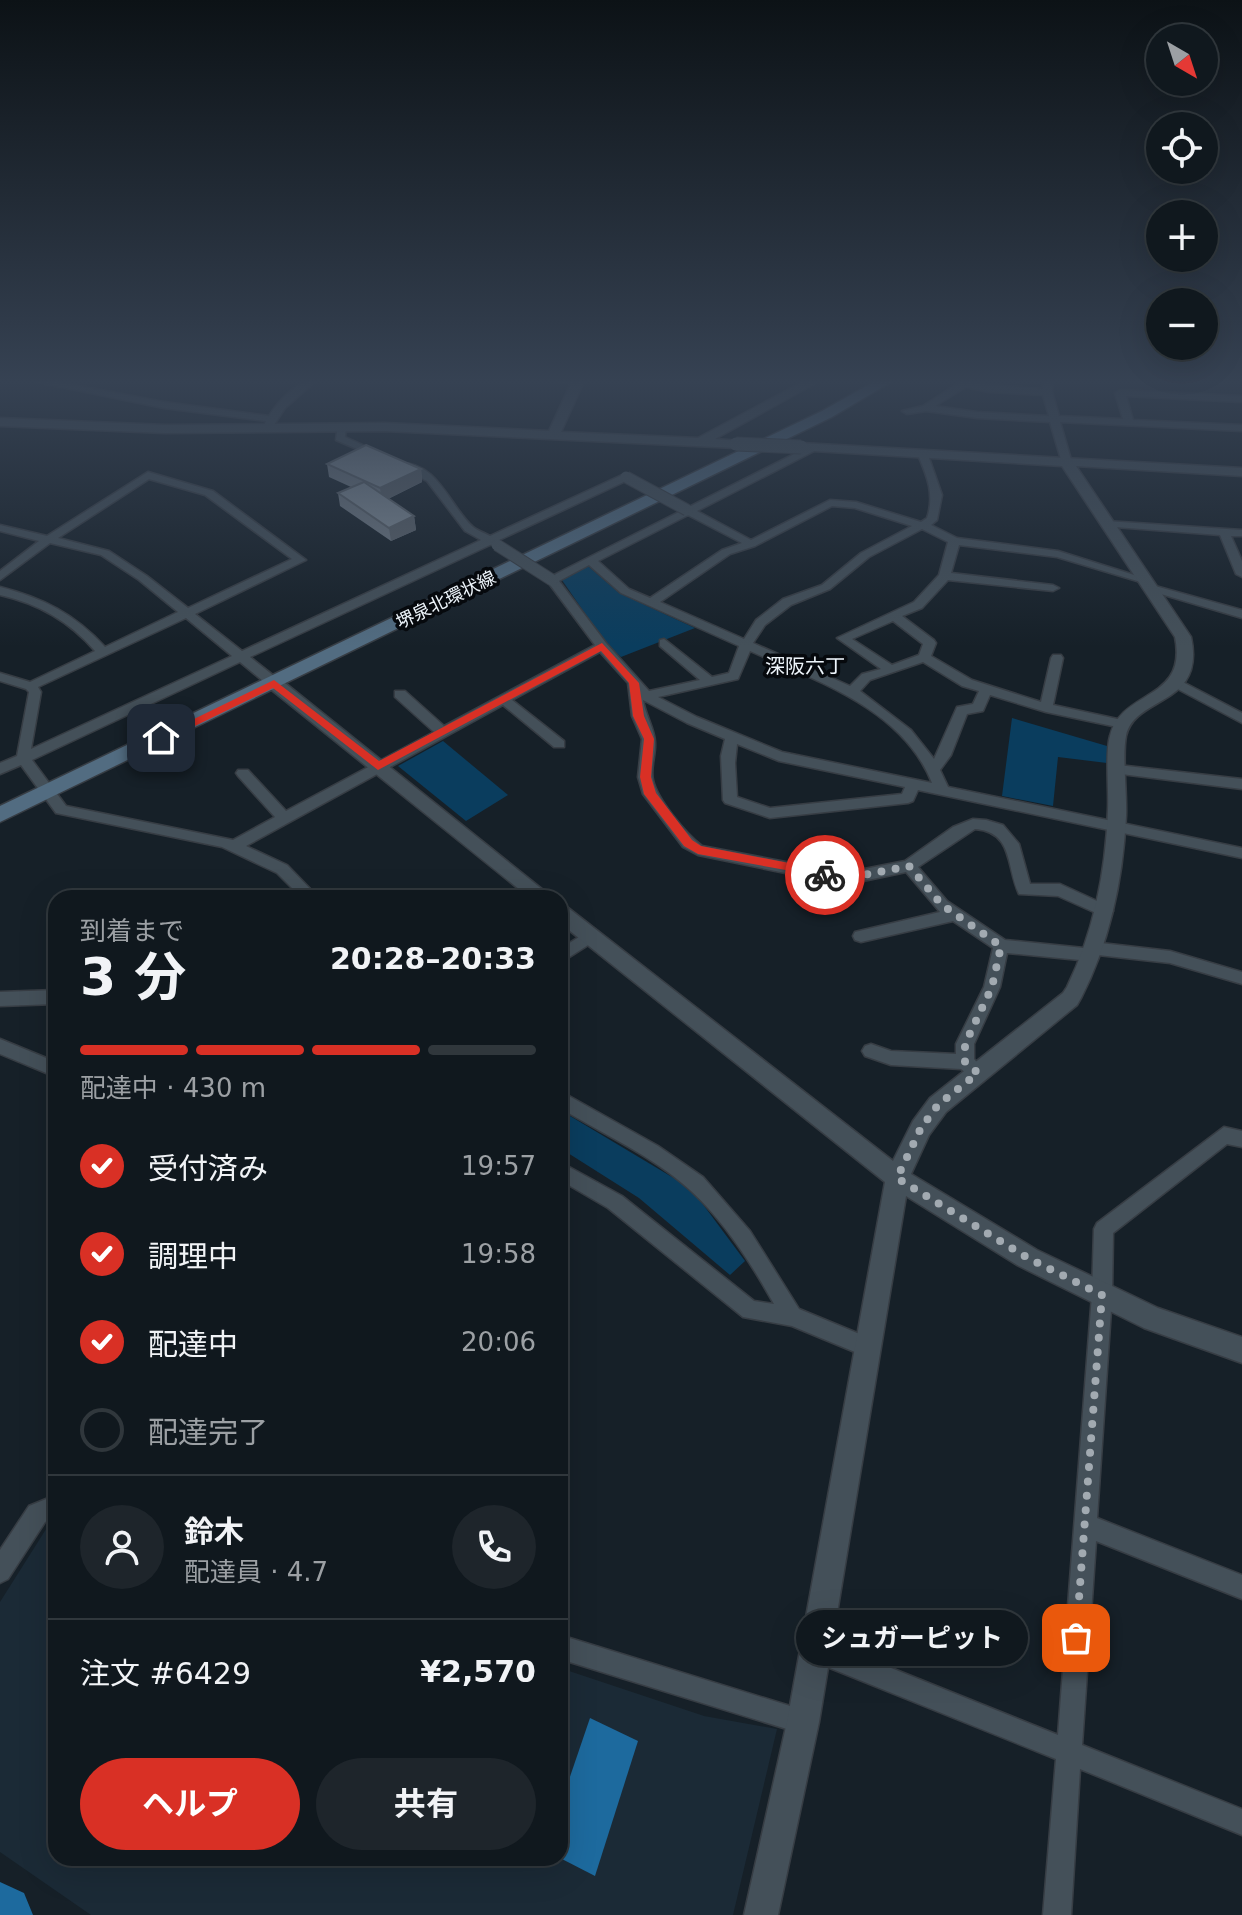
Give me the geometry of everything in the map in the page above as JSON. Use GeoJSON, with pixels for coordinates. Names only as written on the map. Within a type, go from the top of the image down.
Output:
{"type":"FeatureCollection","features":[{"type":"Feature","properties":{"kind":"main road","name":"堺泉北環状線"},"geometry":{"type":"LineString","coordinates":[[0,815],[715,468]]}},
{"type":"Feature","properties":{"kind":"street"},"geometry":{"type":"LineString","coordinates":[[407,468],[431,479],[469,529],[552,580],[602,646],[646,696],[732,738],[779,756],[1242,853]]}},
{"type":"Feature","properties":{"kind":"street"},"geometry":{"type":"LineString","coordinates":[[552,580],[766,468]]}},
{"type":"Feature","properties":{"kind":"street"},"geometry":{"type":"LineString","coordinates":[[646,696],[734,676],[746,645],[760,623],[787,602],[826,587],[865,555],[932,520],[938,504],[937,490],[928,468]]}},
{"type":"Feature","properties":{"kind":"street"},"geometry":{"type":"LineString","coordinates":[[761,1915],[803,1722],[897,1178],[921,1128],[971,1067],[1070,999],[1079,985],[1105,911],[1119,828],[1118,735],[1122,724],[1134,711],[1177,683],[1184,669],[1187,647],[1070,468]]}},
{"type":"Feature","properties":{"kind":"street"},"geometry":{"type":"LineString","coordinates":[[1171,468],[1242,472]]}},
{"type":"Feature","properties":{"kind":"street"},"geometry":{"type":"LineString","coordinates":[[0,577],[50,538],[148,475],[209,493],[300,560],[31,686]]}},
{"type":"Feature","properties":{"kind":"street"},"geometry":{"type":"LineString","coordinates":[[0,769],[626,477],[751,544]]}},
{"type":"Feature","properties":{"kind":"street"},"geometry":{"type":"LineString","coordinates":[[652,602],[726,552],[751,544],[830,503],[856,505],[924,526],[954,541],[1058,554],[1242,614]]}},
{"type":"Feature","properties":{"kind":"street"},"geometry":{"type":"LineString","coordinates":[[1106,524],[1242,533]]}},
{"type":"Feature","properties":{"kind":"street"},"geometry":{"type":"LineString","coordinates":[[0,528],[105,553],[143,578],[533,890]]}},
{"type":"Feature","properties":{"kind":"street"},"geometry":{"type":"LineString","coordinates":[[1224,532],[1242,574]]}},
{"type":"Feature","properties":{"kind":"street"},"geometry":{"type":"LineString","coordinates":[[891,670],[843,638],[918,605],[945,576],[954,541]]}},
{"type":"Feature","properties":{"kind":"street"},"geometry":{"type":"LineString","coordinates":[[591,561],[625,591],[852,692],[905,729],[973,824],[998,829],[1008,839],[1014,848],[1024,890],[1060,890],[1105,911]]}},
{"type":"Feature","properties":{"kind":"street"},"geometry":{"type":"LineString","coordinates":[[945,576],[1053,588]]}},
{"type":"Feature","properties":{"kind":"street"},"geometry":{"type":"LineString","coordinates":[[0,591],[58,609],[102,651]]}},
{"type":"Feature","properties":{"kind":"street"},"geometry":{"type":"LineString","coordinates":[[852,692],[866,677],[924,657],[930,643],[894,616]]}},
{"type":"Feature","properties":{"kind":"street"},"geometry":{"type":"LineString","coordinates":[[664,643],[710,682]]}},
{"type":"Feature","properties":{"kind":"street"},"geometry":{"type":"LineString","coordinates":[[234,846],[602,646]]}},
{"type":"Feature","properties":{"kind":"street"},"geometry":{"type":"LineString","coordinates":[[924,657],[967,683],[1046,708],[1122,724]]}},
{"type":"Feature","properties":{"kind":"street"},"geometry":{"type":"LineString","coordinates":[[1046,708],[1057,658]]}},
{"type":"Feature","properties":{"kind":"street"},"geometry":{"type":"LineString","coordinates":[[0,677],[31,686],[35,692],[23,758],[61,810],[234,846],[282,869],[303,890]]}},
{"type":"Feature","properties":{"kind":"street"},"geometry":{"type":"LineString","coordinates":[[634,683],[639,716],[649,739],[645,777],[650,794],[688,843],[698,850],[844,879],[909,866],[973,824]]}},
{"type":"Feature","properties":{"kind":"street"},"geometry":{"type":"LineString","coordinates":[[1177,683],[1242,719]]}},
{"type":"Feature","properties":{"kind":"street"},"geometry":{"type":"LineString","coordinates":[[935,768],[944,755],[962,710],[978,708],[986,689]]}},
{"type":"Feature","properties":{"kind":"street"},"geometry":{"type":"LineString","coordinates":[[400,694],[442,732]]}},
{"type":"Feature","properties":{"kind":"street"},"geometry":{"type":"LineString","coordinates":[[503,699],[559,744]]}},
{"type":"Feature","properties":{"kind":"street"},"geometry":{"type":"LineString","coordinates":[[732,738],[726,757],[732,787],[730,800],[770,813],[908,798],[913,784]]}},
{"type":"Feature","properties":{"kind":"street"},"geometry":{"type":"LineString","coordinates":[[1118,770],[1242,784]]}},
{"type":"Feature","properties":{"kind":"street"},"geometry":{"type":"LineString","coordinates":[[243,773],[284,818]]}},
{"type":"Feature","properties":{"kind":"street"},"geometry":{"type":"LineString","coordinates":[[909,866],[942,905],[1001,946],[1170,957],[1242,978]]}},
{"type":"Feature","properties":{"kind":"street"},"geometry":{"type":"LineString","coordinates":[[861,936],[956,914]]}},
{"type":"Feature","properties":{"kind":"street"},"geometry":{"type":"LineString","coordinates":[[568,918],[897,1178],[1028,1258],[1102,1295],[1153,1319],[1242,1350]]}},
{"type":"Feature","properties":{"kind":"street"},"geometry":{"type":"LineString","coordinates":[[568,951],[590,936]]}},
{"type":"Feature","properties":{"kind":"street"},"geometry":{"type":"LineString","coordinates":[[971,1067],[965,1044],[992,987],[1001,946]]}},
{"type":"Feature","properties":{"kind":"street"},"geometry":{"type":"LineString","coordinates":[[0,999],[48,997]]}},
{"type":"Feature","properties":{"kind":"street"},"geometry":{"type":"LineString","coordinates":[[0,1046],[48,1067]]}},
{"type":"Feature","properties":{"kind":"street"},"geometry":{"type":"LineString","coordinates":[[871,1051],[891,1058],[971,1067]]}},
{"type":"Feature","properties":{"kind":"street"},"geometry":{"type":"LineString","coordinates":[[568,1104],[683,1172],[705,1193],[770,1274],[792,1316]]}},
{"type":"Feature","properties":{"kind":"street"},"geometry":{"type":"LineString","coordinates":[[1057,1915],[1102,1295],[1104,1229],[1224,1135],[1242,1139]]}},
{"type":"Feature","properties":{"kind":"street"},"geometry":{"type":"LineString","coordinates":[[568,1175],[615,1202],[750,1310],[792,1316],[867,1347]]}},
{"type":"Feature","properties":{"kind":"street"},"geometry":{"type":"LineString","coordinates":[[0,1571],[37,1514],[48,1509]]}},
{"type":"Feature","properties":{"kind":"street"},"geometry":{"type":"LineString","coordinates":[[1085,1525],[1242,1587]]}},
{"type":"Feature","properties":{"kind":"street"},"geometry":{"type":"LineString","coordinates":[[568,1649],[803,1722]]}},
{"type":"Feature","properties":{"kind":"street"},"geometry":{"type":"LineString","coordinates":[[814,1649],[1242,1822]]}},
{"type":"Feature","properties":{"kind":"shaded area"},"geometry":{"type":"Polygon","coordinates":[[[589,567],[619,593],[695,628],[621,657],[606,644],[562,580],[589,567]]]}},
{"type":"Feature","properties":{"kind":"shaded area"},"geometry":{"type":"Polygon","coordinates":[[[1012,718],[1107,746],[1107,763],[1058,757],[1053,806],[1002,796],[1012,718]]]}},
{"type":"Feature","properties":{"kind":"shaded area"},"geometry":{"type":"Polygon","coordinates":[[[443,741],[508,795],[466,821],[398,766],[443,741]]]}},
{"type":"Feature","properties":{"kind":"shaded area"},"geometry":{"type":"Polygon","coordinates":[[[568,1115],[677,1180],[699,1199],[745,1261],[730,1275],[639,1198],[568,1153],[568,1115]]]}},
{"type":"Feature","properties":{"kind":"shaded area"},"geometry":{"type":"Polygon","coordinates":[[[48,1526],[48,1866],[568,1866],[568,1671],[704,1716],[777,1729],[733,1915],[91,1915],[0,1852],[0,1602],[48,1526]]]}},
{"type":"Feature","properties":{"kind":"shaded area"},"geometry":{"type":"Polygon","coordinates":[[[590,1718],[638,1741],[595,1876],[568,1862],[568,1783],[590,1718]]]}},
{"type":"Feature","properties":{"kind":"building"},"geometry":{"type":"Polygon","coordinates":[[[337,468],[421,469],[380,488],[337,468]]]}},
{"type":"Feature","properties":{"kind":"building"},"geometry":{"type":"Polygon","coordinates":[[[364,482],[414,516],[389,528],[338,493],[364,482]]]}},
{"type":"Feature","properties":{"kind":"way so far"},"geometry":{"type":"LineString","coordinates":[[825,875],[844,879],[909,866],[942,905],[1001,946],[992,987],[965,1044],[965,1062],[978,1073],[938,1105],[921,1128],[897,1178],[1028,1258],[1102,1295],[1076,1638]]}},
{"type":"Feature","properties":{"kind":"place","name":"シュガーピット"},"geometry":{"type":"Point","coordinates":[1076,1638]}},
{"type":"Feature","properties":{"kind":"district","name":"深阪六丁"},"geometry":{"type":"Point","coordinates":[805,666]}},
{"type":"Feature","properties":{"kind":"route"},"geometry":{"type":"LineString","coordinates":[[161,738],[274,683],[378,766],[602,646],[634,683],[639,716],[649,739],[645,777],[650,794],[688,843],[698,850],[825,875]]}}]}
